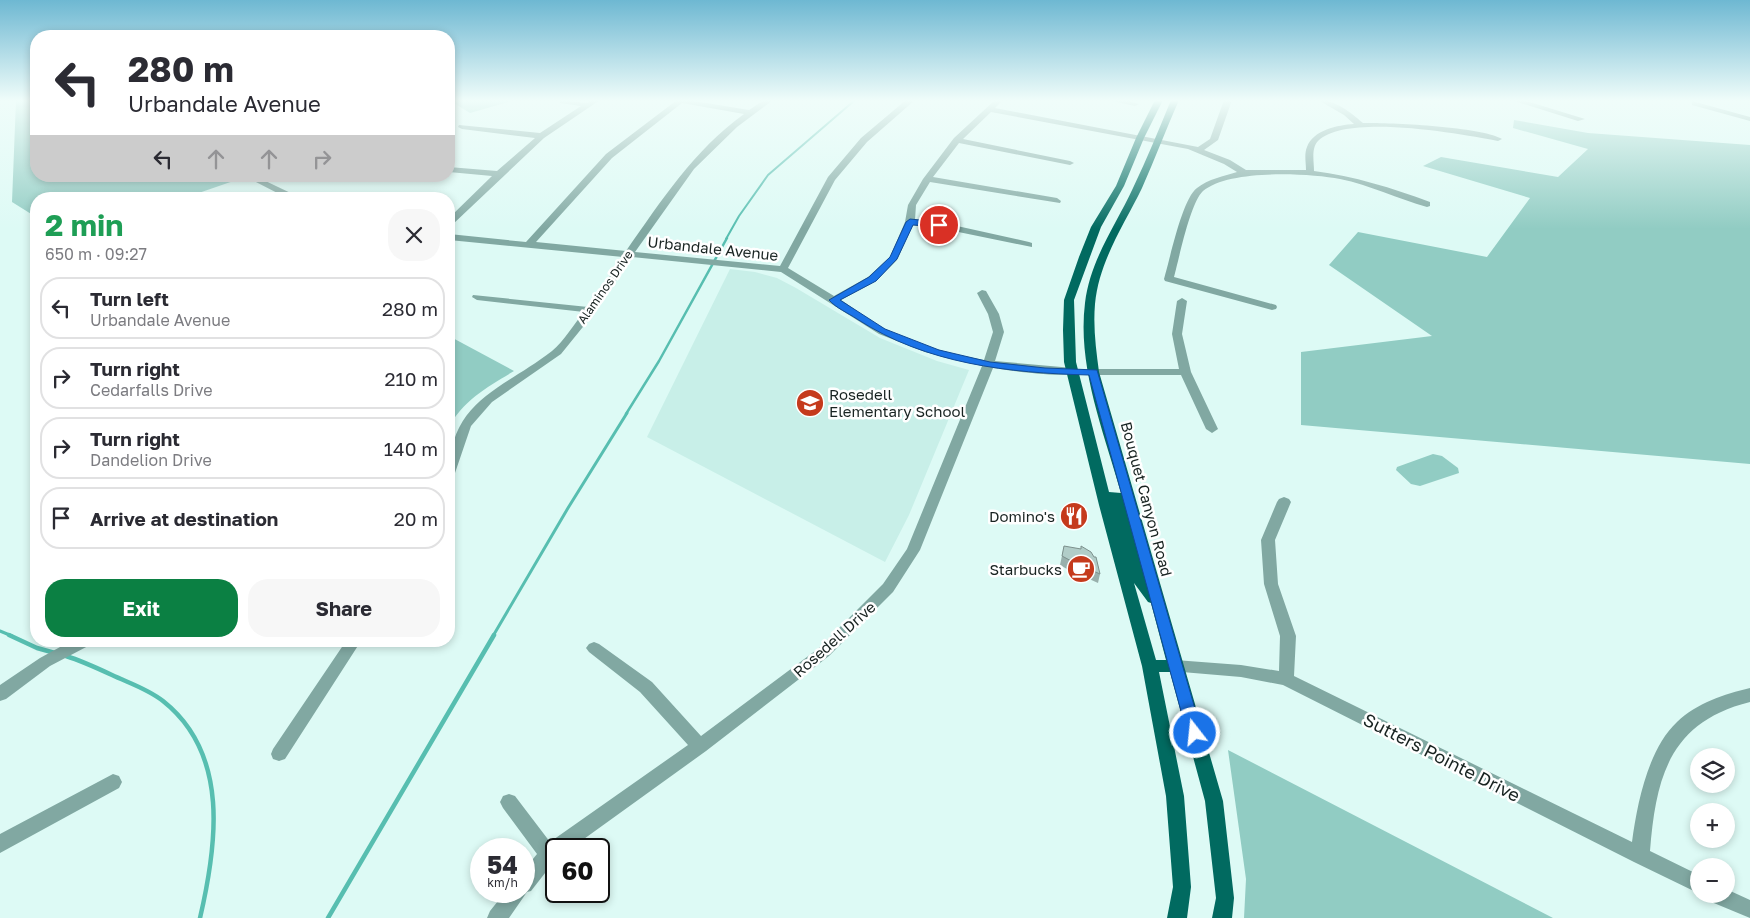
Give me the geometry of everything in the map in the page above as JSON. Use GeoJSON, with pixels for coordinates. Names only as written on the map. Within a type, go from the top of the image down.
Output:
{"type":"FeatureCollection","features":[{"type":"Feature","properties":{"kind":"main road"},"geometry":{"type":"LineString","coordinates":[[1138,143],[1120,186],[1096,227],[1069,300],[1068,330],[1073,371],[1106,504],[1150,666],[1175,796],[1182,887],[1177,918]]}},
{"type":"Feature","properties":{"kind":"main road","name":"Bouquet Canyon Road"},"geometry":{"type":"LineString","coordinates":[[1156,143],[1137,189],[1114,230],[1097,273],[1090,302],[1089,332],[1093,372],[1214,801],[1225,898],[1222,918]]}},
{"type":"Feature","properties":{"kind":"main road"},"geometry":{"type":"LineString","coordinates":[[1073,371],[1093,372]]}},
{"type":"Feature","properties":{"kind":"main road"},"geometry":{"type":"LineString","coordinates":[[1106,504],[1110,496],[1116,496],[1140,580],[1158,604]]}},
{"type":"Feature","properties":{"kind":"main road"},"geometry":{"type":"LineString","coordinates":[[1150,666],[1175,666]]}},
{"type":"Feature","properties":{"kind":"street"},"geometry":{"type":"LineString","coordinates":[[455,217],[533,143]]}},
{"type":"Feature","properties":{"kind":"street"},"geometry":{"type":"LineString","coordinates":[[529,244],[609,156],[625,143]]}},
{"type":"Feature","properties":{"kind":"street","name":"Alaminos Drive"},"geometry":{"type":"LineString","coordinates":[[455,454],[464,425],[488,399],[557,352],[591,310],[673,190],[691,167],[716,143]]}},
{"type":"Feature","properties":{"kind":"street"},"geometry":{"type":"LineString","coordinates":[[783,269],[831,179],[862,143]]}},
{"type":"Feature","properties":{"kind":"street"},"geometry":{"type":"LineString","coordinates":[[834,300],[872,279],[894,258],[910,222],[912,205],[927,179],[955,143]]}},
{"type":"Feature","properties":{"kind":"street"},"geometry":{"type":"LineString","coordinates":[[971,143],[1070,163]]}},
{"type":"Feature","properties":{"kind":"street"},"geometry":{"type":"LineString","coordinates":[[1169,143],[1199,150],[1227,162],[1244,172]]}},
{"type":"Feature","properties":{"kind":"street"},"geometry":{"type":"LineString","coordinates":[[1199,150],[1210,143]]}},
{"type":"Feature","properties":{"kind":"street"},"geometry":{"type":"LineString","coordinates":[[1310,173],[1310,150],[1314,143]]}},
{"type":"Feature","properties":{"kind":"street"},"geometry":{"type":"LineString","coordinates":[[455,170],[499,174]]}},
{"type":"Feature","properties":{"kind":"street"},"geometry":{"type":"LineString","coordinates":[[1272,307],[1169,279],[1188,209],[1200,190],[1220,180],[1244,172],[1310,173],[1363,183],[1427,204]]}},
{"type":"Feature","properties":{"kind":"street"},"geometry":{"type":"LineString","coordinates":[[927,179],[1056,202]]}},
{"type":"Feature","properties":{"kind":"street"},"geometry":{"type":"LineString","coordinates":[[260,182],[281,192]]}},
{"type":"Feature","properties":{"kind":"street"},"geometry":{"type":"LineString","coordinates":[[910,222],[939,225],[1029,245]]}},
{"type":"Feature","properties":{"kind":"street","name":"Urbandale Avenue"},"geometry":{"type":"LineString","coordinates":[[455,238],[727,262],[783,269],[882,331],[936,352],[990,365],[1045,371],[1073,371]]}},
{"type":"Feature","properties":{"kind":"street","name":"Rosedell Drive"},"geometry":{"type":"LineString","coordinates":[[571,838],[700,746],[824,652],[888,588],[914,550],[980,383],[990,365],[993,347],[998,338],[998,329],[993,313],[982,293]]}},
{"type":"Feature","properties":{"kind":"street"},"geometry":{"type":"LineString","coordinates":[[477,297],[591,310]]}},
{"type":"Feature","properties":{"kind":"street"},"geometry":{"type":"LineString","coordinates":[[1182,301],[1177,334],[1185,372],[1212,429]]}},
{"type":"Feature","properties":{"kind":"street"},"geometry":{"type":"LineString","coordinates":[[1093,372],[1185,372]]}},
{"type":"Feature","properties":{"kind":"street"},"geometry":{"type":"LineString","coordinates":[[1284,502],[1268,540],[1271,584],[1288,636],[1286,679]]}},
{"type":"Feature","properties":{"kind":"street"},"geometry":{"type":"LineString","coordinates":[[0,694],[45,662],[74,647]]}},
{"type":"Feature","properties":{"kind":"street"},"geometry":{"type":"LineString","coordinates":[[279,754],[350,647]]}},
{"type":"Feature","properties":{"kind":"street"},"geometry":{"type":"LineString","coordinates":[[594,648],[646,687],[700,746]]}},
{"type":"Feature","properties":{"kind":"street","name":"Sutters Pointe Drive"},"geometry":{"type":"LineString","coordinates":[[1175,666],[1241,671],[1286,679],[1690,881]]}},
{"type":"Feature","properties":{"kind":"street"},"geometry":{"type":"LineString","coordinates":[[1640,856],[1643,819],[1655,773],[1676,734],[1697,716],[1728,700],[1750,696]]}},
{"type":"Feature","properties":{"kind":"street"},"geometry":{"type":"LineString","coordinates":[[0,844],[112,782]]}},
{"type":"Feature","properties":{"kind":"street"},"geometry":{"type":"LineString","coordinates":[[509,802],[545,850]]}},
{"type":"Feature","properties":{"kind":"street","name":"Rosedell Drive"},"geometry":{"type":"LineString","coordinates":[[535,870],[545,858]]}},
{"type":"Feature","properties":{"kind":"street"},"geometry":{"type":"LineString","coordinates":[[497,918],[509,903]]}},
{"type":"Feature","properties":{"kind":"street"},"geometry":{"type":"LineString","coordinates":[[1735,903],[1750,910]]}},
{"type":"Feature","properties":{"kind":"shaded area"},"geometry":{"type":"Polygon","coordinates":[[[14,143],[30,143],[30,182],[231,182],[202,192],[30,192],[30,213],[12,202],[14,143]]]}},
{"type":"Feature","properties":{"kind":"shaded area"},"geometry":{"type":"Polygon","coordinates":[[[1566,143],[1721,143],[1750,145],[1750,464],[1301,425],[1301,352],[1432,336],[1329,265],[1358,232],[1487,257],[1530,198],[1423,166],[1441,157],[1558,177],[1588,149],[1566,143]]]}},
{"type":"Feature","properties":{"kind":"shaded area","name":"Rosedell Elementary School"},"geometry":{"type":"Polygon","coordinates":[[[730,269],[755,272],[777,278],[880,338],[937,361],[969,370],[909,515],[885,562],[647,437],[730,269]]]}},
{"type":"Feature","properties":{"kind":"shaded area"},"geometry":{"type":"Polygon","coordinates":[[[455,339],[514,371],[477,394],[455,417],[455,339]]]}},
{"type":"Feature","properties":{"kind":"shaded area"},"geometry":{"type":"Polygon","coordinates":[[[1433,454],[1442,456],[1458,468],[1459,473],[1420,486],[1411,484],[1396,470],[1397,467],[1433,454]]]}},
{"type":"Feature","properties":{"kind":"shaded area"},"geometry":{"type":"Polygon","coordinates":[[[1228,750],[1553,918],[1244,918],[1246,879],[1228,750]]]}},
{"type":"Feature","properties":{"kind":"building"},"geometry":{"type":"Polygon","coordinates":[[[1064,546],[1081,549],[1081,546],[1091,552],[1096,557],[1100,574],[1088,570],[1062,556],[1064,546]]]}},
{"type":"Feature","properties":{"kind":"waterway"},"geometry":{"type":"LineString","coordinates":[[726,239],[739,216],[768,175],[805,143]]}},
{"type":"Feature","properties":{"kind":"waterway"},"geometry":{"type":"LineString","coordinates":[[626,414],[659,361],[727,238]]}},
{"type":"Feature","properties":{"kind":"waterway"},"geometry":{"type":"LineString","coordinates":[[493,636],[568,508],[627,413]]}},
{"type":"Feature","properties":{"kind":"waterway"},"geometry":{"type":"LineString","coordinates":[[0,631],[12,636]]}},
{"type":"Feature","properties":{"kind":"waterway"},"geometry":{"type":"LineString","coordinates":[[9,635],[30,645]]}},
{"type":"Feature","properties":{"kind":"waterway"},"geometry":{"type":"LineString","coordinates":[[328,918],[494,635]]}},
{"type":"Feature","properties":{"kind":"waterway"},"geometry":{"type":"LineString","coordinates":[[35,647],[55,653]]}},
{"type":"Feature","properties":{"kind":"waterway"},"geometry":{"type":"LineString","coordinates":[[66,656],[138,686],[163,701],[185,723],[199,747],[209,774],[213,802],[211,861],[200,918]]}},
{"type":"Feature","properties":{"kind":"place","name":"Rosedell Elementary School"},"geometry":{"type":"Point","coordinates":[810,403]}},
{"type":"Feature","properties":{"kind":"place","name":"Domino's"},"geometry":{"type":"Point","coordinates":[1074,516]}},
{"type":"Feature","properties":{"kind":"place","name":"Starbucks"},"geometry":{"type":"Point","coordinates":[1081,569]}},
{"type":"Feature","properties":{"kind":"route"},"geometry":{"type":"LineString","coordinates":[[939,225],[910,222],[894,258],[872,279],[834,300],[882,331],[936,352],[990,365],[1045,371],[1093,372],[1195,733]]}}]}
